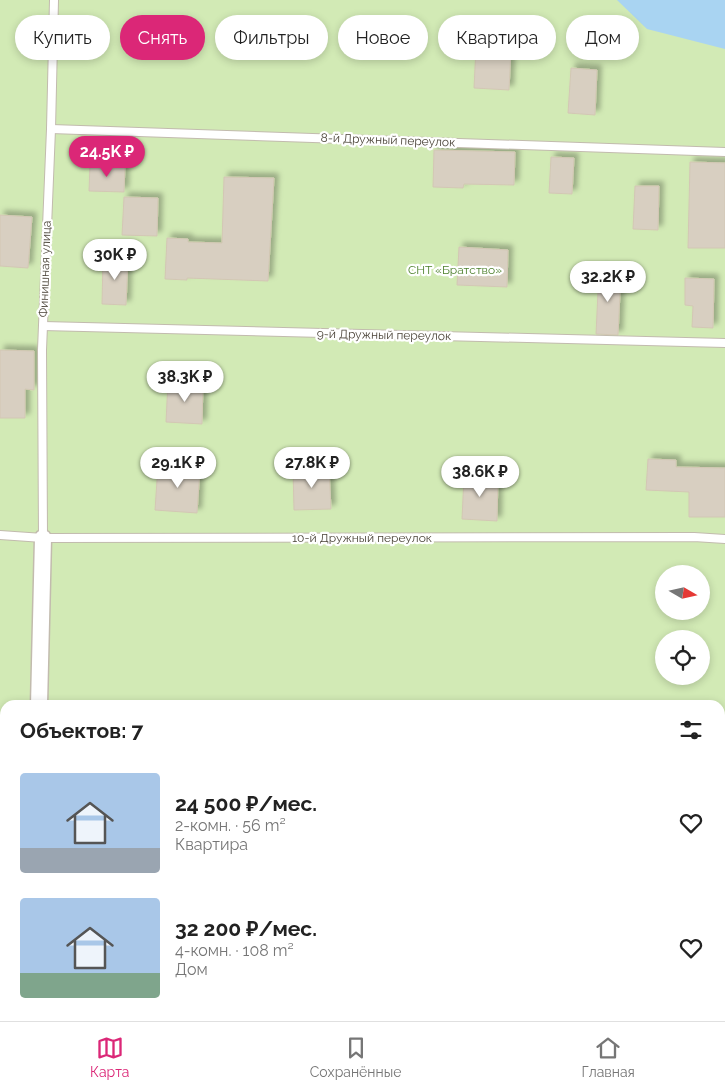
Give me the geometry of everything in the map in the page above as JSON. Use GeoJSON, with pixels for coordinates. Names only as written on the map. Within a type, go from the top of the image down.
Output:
{"type":"FeatureCollection","features":[{"type":"Feature","properties":{"kind":"street"},"geometry":{"type":"LineString","coordinates":[[39,700],[43,538]]}},
{"type":"Feature","properties":{"kind":"lane","name":"Финишная улица"},"geometry":{"type":"LineString","coordinates":[[43,538],[43,326],[54,0]]}},
{"type":"Feature","properties":{"kind":"lane","name":"8-й Дружный переулок"},"geometry":{"type":"LineString","coordinates":[[51,129],[725,152]]}},
{"type":"Feature","properties":{"kind":"lane","name":"9-й Дружный переулок"},"geometry":{"type":"LineString","coordinates":[[43,326],[725,343]]}},
{"type":"Feature","properties":{"kind":"lane","name":"10-й Дружный переулок"},"geometry":{"type":"LineString","coordinates":[[0,535],[43,538],[694,537],[725,539]]}},
{"type":"Feature","properties":{"kind":"green space","name":"СНТ «Братство»"},"geometry":{"type":"Polygon","coordinates":[[[0,0],[725,0],[725,700],[0,700],[0,0]]]}},
{"type":"Feature","properties":{"kind":"water"},"geometry":{"type":"Polygon","coordinates":[[[617,0],[725,0],[725,49],[647,29],[639,21],[639,15],[633,15],[617,0]]]}},
{"type":"Feature","properties":{"kind":"building"},"geometry":{"type":"Polygon","coordinates":[[[475,60],[510,60],[509,90],[474,88],[475,60]]]}},
{"type":"Feature","properties":{"kind":"building"},"geometry":{"type":"Polygon","coordinates":[[[571,68],[597,70],[595,115],[568,113],[571,68]]]}},
{"type":"Feature","properties":{"kind":"building"},"geometry":{"type":"Polygon","coordinates":[[[434,150],[515,152],[514,185],[464,184],[463,188],[433,187],[434,150]]]}},
{"type":"Feature","properties":{"kind":"building"},"geometry":{"type":"Polygon","coordinates":[[[551,157],[574,158],[572,194],[549,193],[551,157]]]}},
{"type":"Feature","properties":{"kind":"building"},"geometry":{"type":"Polygon","coordinates":[[[690,162],[725,163],[725,248],[688,248],[690,162]]]}},
{"type":"Feature","properties":{"kind":"building"},"geometry":{"type":"Polygon","coordinates":[[[90,164],[125,165],[124,192],[89,191],[90,164]]]}},
{"type":"Feature","properties":{"kind":"building"},"geometry":{"type":"Polygon","coordinates":[[[224,177],[274,178],[268,281],[165,279],[167,238],[188,239],[188,242],[222,243],[224,177]]]}},
{"type":"Feature","properties":{"kind":"building"},"geometry":{"type":"Polygon","coordinates":[[[635,186],[659,186],[658,230],[633,229],[635,186]]]}},
{"type":"Feature","properties":{"kind":"building"},"geometry":{"type":"Polygon","coordinates":[[[124,197],[158,198],[157,236],[122,235],[124,197]]]}},
{"type":"Feature","properties":{"kind":"building"},"geometry":{"type":"Polygon","coordinates":[[[0,215],[32,217],[28,268],[0,266],[0,215]]]}},
{"type":"Feature","properties":{"kind":"building"},"geometry":{"type":"Polygon","coordinates":[[[459,247],[508,250],[507,287],[457,285],[459,247]]]}},
{"type":"Feature","properties":{"kind":"building"},"geometry":{"type":"Polygon","coordinates":[[[103,258],[128,259],[126,305],[102,304],[103,258]]]}},
{"type":"Feature","properties":{"kind":"building"},"geometry":{"type":"Polygon","coordinates":[[[599,270],[621,272],[618,335],[596,334],[599,270]]]}},
{"type":"Feature","properties":{"kind":"building"},"geometry":{"type":"Polygon","coordinates":[[[685,278],[714,279],[713,328],[692,327],[693,306],[685,305],[685,278]]]}},
{"type":"Feature","properties":{"kind":"building"},"geometry":{"type":"Polygon","coordinates":[[[0,350],[34,351],[34,390],[25,389],[25,418],[0,418],[0,350]]]}},
{"type":"Feature","properties":{"kind":"building"},"geometry":{"type":"Polygon","coordinates":[[[168,381],[203,383],[202,424],[166,422],[168,381]]]}},
{"type":"Feature","properties":{"kind":"building"},"geometry":{"type":"Polygon","coordinates":[[[648,459],[676,460],[676,467],[725,468],[725,517],[689,517],[689,492],[646,490],[648,459]]]}},
{"type":"Feature","properties":{"kind":"building"},"geometry":{"type":"Polygon","coordinates":[[[158,465],[200,468],[197,513],[155,510],[158,465]]]}},
{"type":"Feature","properties":{"kind":"building"},"geometry":{"type":"Polygon","coordinates":[[[329,468],[331,509],[294,510],[293,470],[329,468]]]}},
{"type":"Feature","properties":{"kind":"building"},"geometry":{"type":"Polygon","coordinates":[[[464,476],[498,477],[497,521],[462,519],[464,476]]]}}]}
